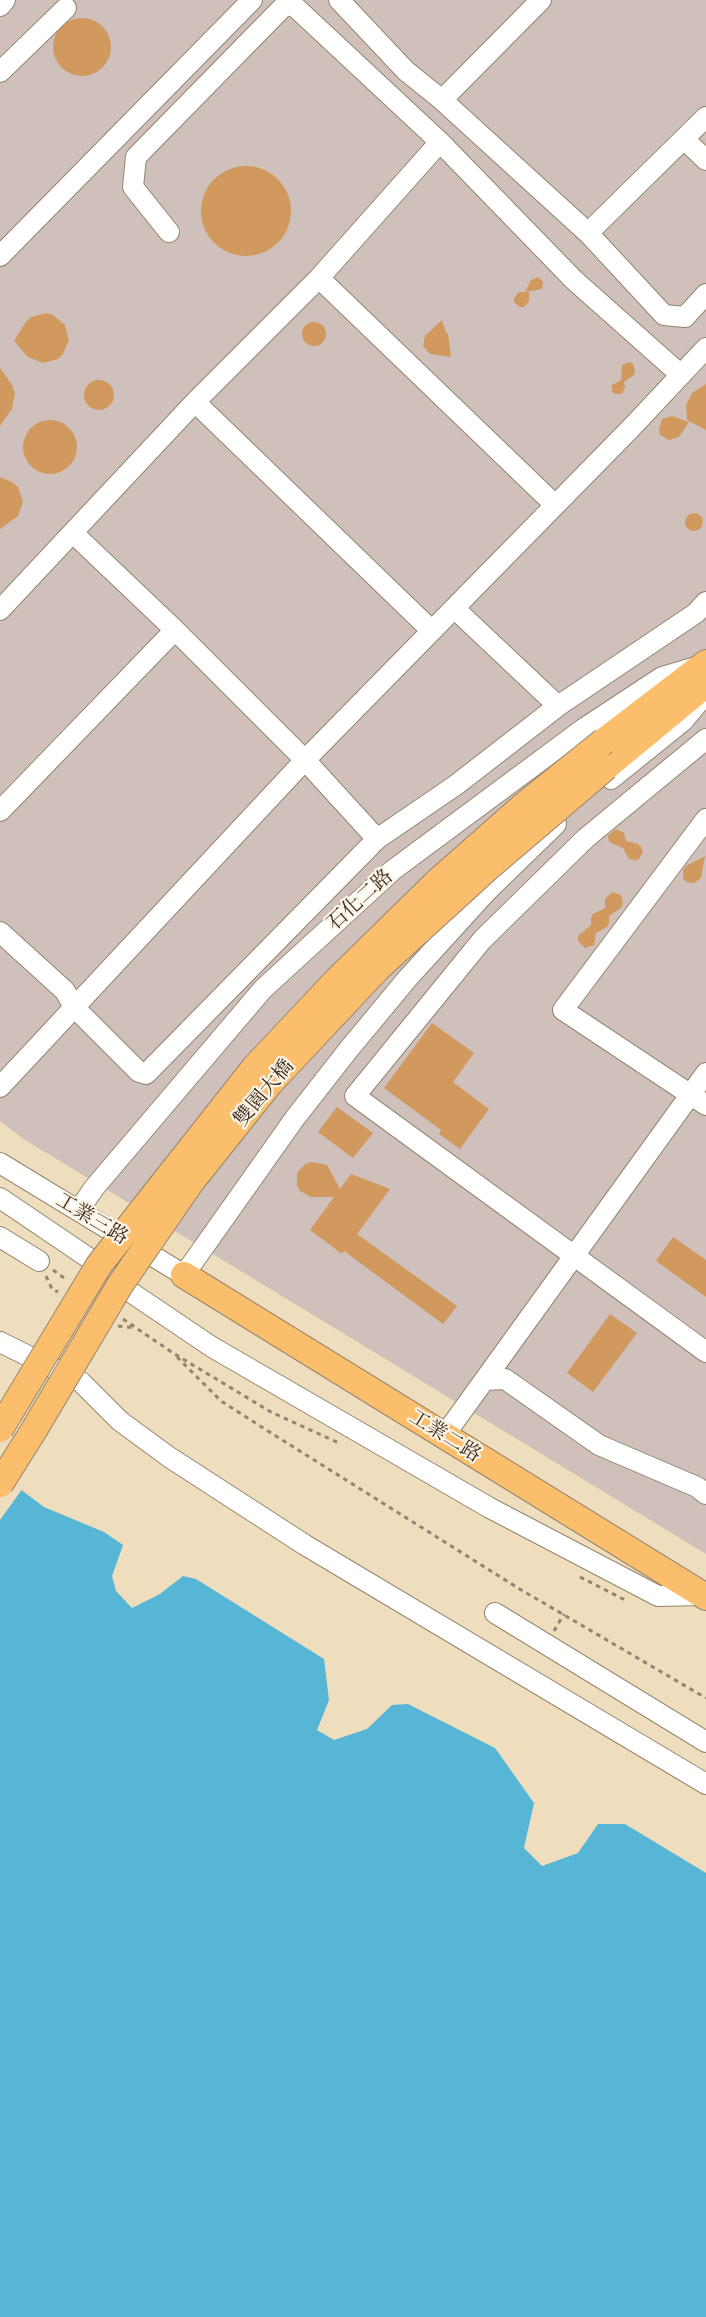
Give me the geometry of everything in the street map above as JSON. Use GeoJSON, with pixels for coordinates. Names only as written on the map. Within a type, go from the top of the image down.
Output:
{"type":"FeatureCollection","features":[{"type":"Feature","properties":{"kind":"main road","name":"雙園大橋"},"geometry":{"type":"LineString","coordinates":[[0,1429],[99,1265],[255,1067],[337,980],[438,881],[522,807],[604,741],[705,671]]}},
{"type":"Feature","properties":{"kind":"main road","name":"雙園大橋"},"geometry":{"type":"LineString","coordinates":[[0,1484],[120,1285],[191,1182],[285,1067],[377,969],[491,865],[606,766],[705,671]]}},
{"type":"Feature","properties":{"kind":"main road","name":"工業二路"},"geometry":{"type":"LineString","coordinates":[[183,1275],[704,1596]]}},
{"type":"Feature","properties":{"kind":"street"},"geometry":{"type":"LineString","coordinates":[[0,6],[5,0]]}},
{"type":"Feature","properties":{"kind":"street"},"geometry":{"type":"LineString","coordinates":[[0,256],[252,0]]}},
{"type":"Feature","properties":{"kind":"street"},"geometry":{"type":"LineString","coordinates":[[339,0],[406,71],[442,100],[588,233],[664,315],[685,317],[706,294]]}},
{"type":"Feature","properties":{"kind":"street"},"geometry":{"type":"LineString","coordinates":[[442,100],[541,0]]}},
{"type":"Feature","properties":{"kind":"street"},"geometry":{"type":"LineString","coordinates":[[169,232],[133,186],[136,157],[282,8],[292,4],[440,142],[574,280],[681,375]]}},
{"type":"Feature","properties":{"kind":"street"},"geometry":{"type":"LineString","coordinates":[[0,72],[66,8]]}},
{"type":"Feature","properties":{"kind":"street"},"geometry":{"type":"LineString","coordinates":[[588,233],[706,117]]}},
{"type":"Feature","properties":{"kind":"street"},"geometry":{"type":"LineString","coordinates":[[684,139],[706,160]]}},
{"type":"Feature","properties":{"kind":"street"},"geometry":{"type":"LineString","coordinates":[[0,610],[195,402],[319,278],[440,142]]}},
{"type":"Feature","properties":{"kind":"street"},"geometry":{"type":"LineString","coordinates":[[319,278],[555,505]]}},
{"type":"Feature","properties":{"kind":"street"},"geometry":{"type":"LineString","coordinates":[[0,1087],[305,760],[706,348]]}},
{"type":"Feature","properties":{"kind":"street"},"geometry":{"type":"LineString","coordinates":[[195,402],[432,631]]}},
{"type":"Feature","properties":{"kind":"street"},"geometry":{"type":"LineString","coordinates":[[73,533],[175,630],[305,760],[377,838]]}},
{"type":"Feature","properties":{"kind":"street"},"geometry":{"type":"LineString","coordinates":[[0,932],[65,991],[74,1007],[140,1072],[147,1074],[377,838],[456,785],[558,706],[696,612],[706,602]]}},
{"type":"Feature","properties":{"kind":"street"},"geometry":{"type":"LineString","coordinates":[[454,608],[558,706]]}},
{"type":"Feature","properties":{"kind":"street"},"geometry":{"type":"LineString","coordinates":[[0,811],[175,630]]}},
{"type":"Feature","properties":{"kind":"street","name":"石化二路"},"geometry":{"type":"LineString","coordinates":[[79,1210],[108,1171],[263,989],[393,870],[582,729],[662,677],[705,671]]}},
{"type":"Feature","properties":{"kind":"street"},"geometry":{"type":"LineString","coordinates":[[183,1275],[295,1118],[407,980],[487,891],[563,818],[683,721],[706,693]]}},
{"type":"Feature","properties":{"kind":"street"},"geometry":{"type":"LineString","coordinates":[[706,739],[586,838],[482,940],[355,1096],[706,1352]]}},
{"type":"Feature","properties":{"kind":"street"},"geometry":{"type":"LineString","coordinates":[[699,1099],[563,1010],[706,819]]}},
{"type":"Feature","properties":{"kind":"street"},"geometry":{"type":"LineString","coordinates":[[444,1436],[575,1255],[699,1099],[706,1073]]}},
{"type":"Feature","properties":{"kind":"street","name":"工業三路"},"geometry":{"type":"LineString","coordinates":[[0,1163],[183,1275]]}},
{"type":"Feature","properties":{"kind":"street"},"geometry":{"type":"LineString","coordinates":[[0,1198],[99,1265]]}},
{"type":"Feature","properties":{"kind":"street"},"geometry":{"type":"LineString","coordinates":[[0,1237],[39,1261]]}},
{"type":"Feature","properties":{"kind":"street"},"geometry":{"type":"LineString","coordinates":[[120,1285],[212,1347],[490,1508],[658,1596],[704,1596]]}},
{"type":"Feature","properties":{"kind":"street"},"geometry":{"type":"LineString","coordinates":[[0,1342],[81,1382],[120,1421],[169,1458],[305,1545],[706,1784]]}},
{"type":"Feature","properties":{"kind":"street"},"geometry":{"type":"LineString","coordinates":[[484,1380],[505,1379],[599,1445],[698,1487],[706,1494]]}},
{"type":"Feature","properties":{"kind":"street"},"geometry":{"type":"LineString","coordinates":[[495,1613],[706,1742]]}},
{"type":"Feature","properties":{"kind":"path"},"geometry":{"type":"LineString","coordinates":[[39,1261],[83,1290]]}},
{"type":"Feature","properties":{"kind":"path"},"geometry":{"type":"LineString","coordinates":[[173,1353],[220,1401],[518,1588],[706,1698]]}},
{"type":"Feature","properties":{"kind":"shaded area"},"geometry":{"type":"Polygon","coordinates":[[[0,0],[706,0],[706,1554],[22,1138],[0,1121],[0,0]]]}},
{"type":"Feature","properties":{"kind":"water"},"geometry":{"type":"Polygon","coordinates":[[[0,1474],[44,1507],[104,1532],[123,1545],[112,1576],[116,1591],[132,1608],[160,1594],[183,1576],[196,1579],[324,1659],[329,1700],[317,1730],[334,1740],[367,1729],[392,1705],[408,1704],[495,1748],[534,1803],[524,1848],[542,1866],[578,1853],[598,1824],[625,1824],[706,1873],[706,2317],[0,2317],[0,1474]]]}},
{"type":"Feature","properties":{"kind":"pier"},"geometry":{"type":"Polygon","coordinates":[[[0,1471],[23,1488],[0,1520],[0,1471]]]}},
{"type":"Feature","properties":{"kind":"building"},"geometry":{"type":"Polygon","coordinates":[[[82,18],[93,20],[106,31],[111,47],[109,58],[98,71],[82,76],[71,74],[58,63],[53,47],[55,36],[66,23],[82,18]]]}},
{"type":"Feature","properties":{"kind":"building"},"geometry":{"type":"Polygon","coordinates":[[[246,166],[263,170],[278,179],[287,194],[291,211],[287,228],[278,243],[263,252],[246,256],[229,252],[214,243],[205,228],[201,211],[205,194],[214,179],[229,170],[246,166]]]}},
{"type":"Feature","properties":{"kind":"building"},"geometry":{"type":"Polygon","coordinates":[[[538,277],[543,282],[542,289],[525,292],[531,280],[538,277]]]}},
{"type":"Feature","properties":{"kind":"building"},"geometry":{"type":"Polygon","coordinates":[[[519,292],[529,292],[529,301],[524,307],[514,302],[519,292]]]}},
{"type":"Feature","properties":{"kind":"building"},"geometry":{"type":"Polygon","coordinates":[[[46,313],[53,315],[65,325],[69,340],[63,354],[58,359],[43,363],[28,357],[14,341],[31,317],[46,313]]]}},
{"type":"Feature","properties":{"kind":"building"},"geometry":{"type":"Polygon","coordinates":[[[442,320],[446,333],[448,333],[451,357],[430,354],[423,346],[425,336],[442,320]]]}},
{"type":"Feature","properties":{"kind":"building"},"geometry":{"type":"Polygon","coordinates":[[[314,322],[319,323],[325,329],[325,339],[319,345],[314,346],[309,345],[303,339],[302,334],[303,329],[309,323],[314,322]]]}},
{"type":"Feature","properties":{"kind":"building"},"geometry":{"type":"Polygon","coordinates":[[[629,362],[633,364],[634,375],[624,382],[625,387],[622,394],[615,394],[612,392],[612,385],[621,380],[622,365],[629,362]]]}},
{"type":"Feature","properties":{"kind":"building"},"geometry":{"type":"Polygon","coordinates":[[[0,368],[15,393],[12,409],[0,426],[0,368]]]}},
{"type":"Feature","properties":{"kind":"building"},"geometry":{"type":"Polygon","coordinates":[[[99,380],[110,384],[114,395],[110,406],[99,410],[88,406],[84,395],[88,384],[99,380]]]}},
{"type":"Feature","properties":{"kind":"building"},"geometry":{"type":"Polygon","coordinates":[[[706,384],[706,430],[687,420],[686,405],[692,393],[706,384]]]}},
{"type":"Feature","properties":{"kind":"building"},"geometry":{"type":"Polygon","coordinates":[[[672,416],[689,422],[679,437],[669,440],[660,435],[659,429],[662,419],[672,416]]]}},
{"type":"Feature","properties":{"kind":"building"},"geometry":{"type":"Polygon","coordinates":[[[50,420],[60,422],[69,428],[75,437],[77,447],[75,457],[69,466],[60,472],[50,474],[40,472],[31,466],[25,457],[23,447],[25,437],[31,428],[40,422],[50,420]]]}},
{"type":"Feature","properties":{"kind":"building"},"geometry":{"type":"Polygon","coordinates":[[[0,477],[18,487],[23,502],[18,516],[0,529],[0,477]]]}},
{"type":"Feature","properties":{"kind":"building"},"geometry":{"type":"Polygon","coordinates":[[[694,513],[700,516],[703,522],[700,528],[694,531],[688,528],[685,522],[688,516],[694,513]]]}},
{"type":"Feature","properties":{"kind":"building"},"geometry":{"type":"Polygon","coordinates":[[[616,829],[624,833],[626,841],[641,847],[643,852],[638,860],[629,859],[623,848],[609,842],[608,836],[616,829]]]}},
{"type":"Feature","properties":{"kind":"building"},"geometry":{"type":"Polygon","coordinates":[[[705,856],[701,878],[694,883],[686,882],[683,878],[683,870],[705,856]]]}},
{"type":"Feature","properties":{"kind":"building"},"geometry":{"type":"Polygon","coordinates":[[[612,892],[621,895],[623,904],[609,916],[607,927],[596,933],[594,945],[585,948],[578,941],[578,936],[591,925],[593,914],[605,908],[605,899],[612,892]]]}},
{"type":"Feature","properties":{"kind":"building"},"geometry":{"type":"Polygon","coordinates":[[[432,1023],[474,1053],[453,1082],[489,1109],[460,1149],[439,1134],[441,1130],[384,1088],[432,1023]]]}},
{"type":"Feature","properties":{"kind":"building"},"geometry":{"type":"Polygon","coordinates":[[[337,1107],[373,1133],[353,1158],[318,1132],[337,1107]]]}},
{"type":"Feature","properties":{"kind":"building"},"geometry":{"type":"Polygon","coordinates":[[[311,1162],[327,1165],[340,1189],[351,1174],[390,1189],[357,1234],[457,1306],[443,1324],[344,1251],[342,1254],[310,1230],[334,1197],[311,1197],[300,1191],[297,1186],[297,1173],[305,1164],[311,1162]]]}},
{"type":"Feature","properties":{"kind":"building"},"geometry":{"type":"Polygon","coordinates":[[[673,1237],[706,1260],[706,1297],[656,1261],[673,1237]]]}},
{"type":"Feature","properties":{"kind":"building"},"geometry":{"type":"Polygon","coordinates":[[[610,1314],[637,1333],[593,1392],[567,1373],[610,1314]]]}}]}
